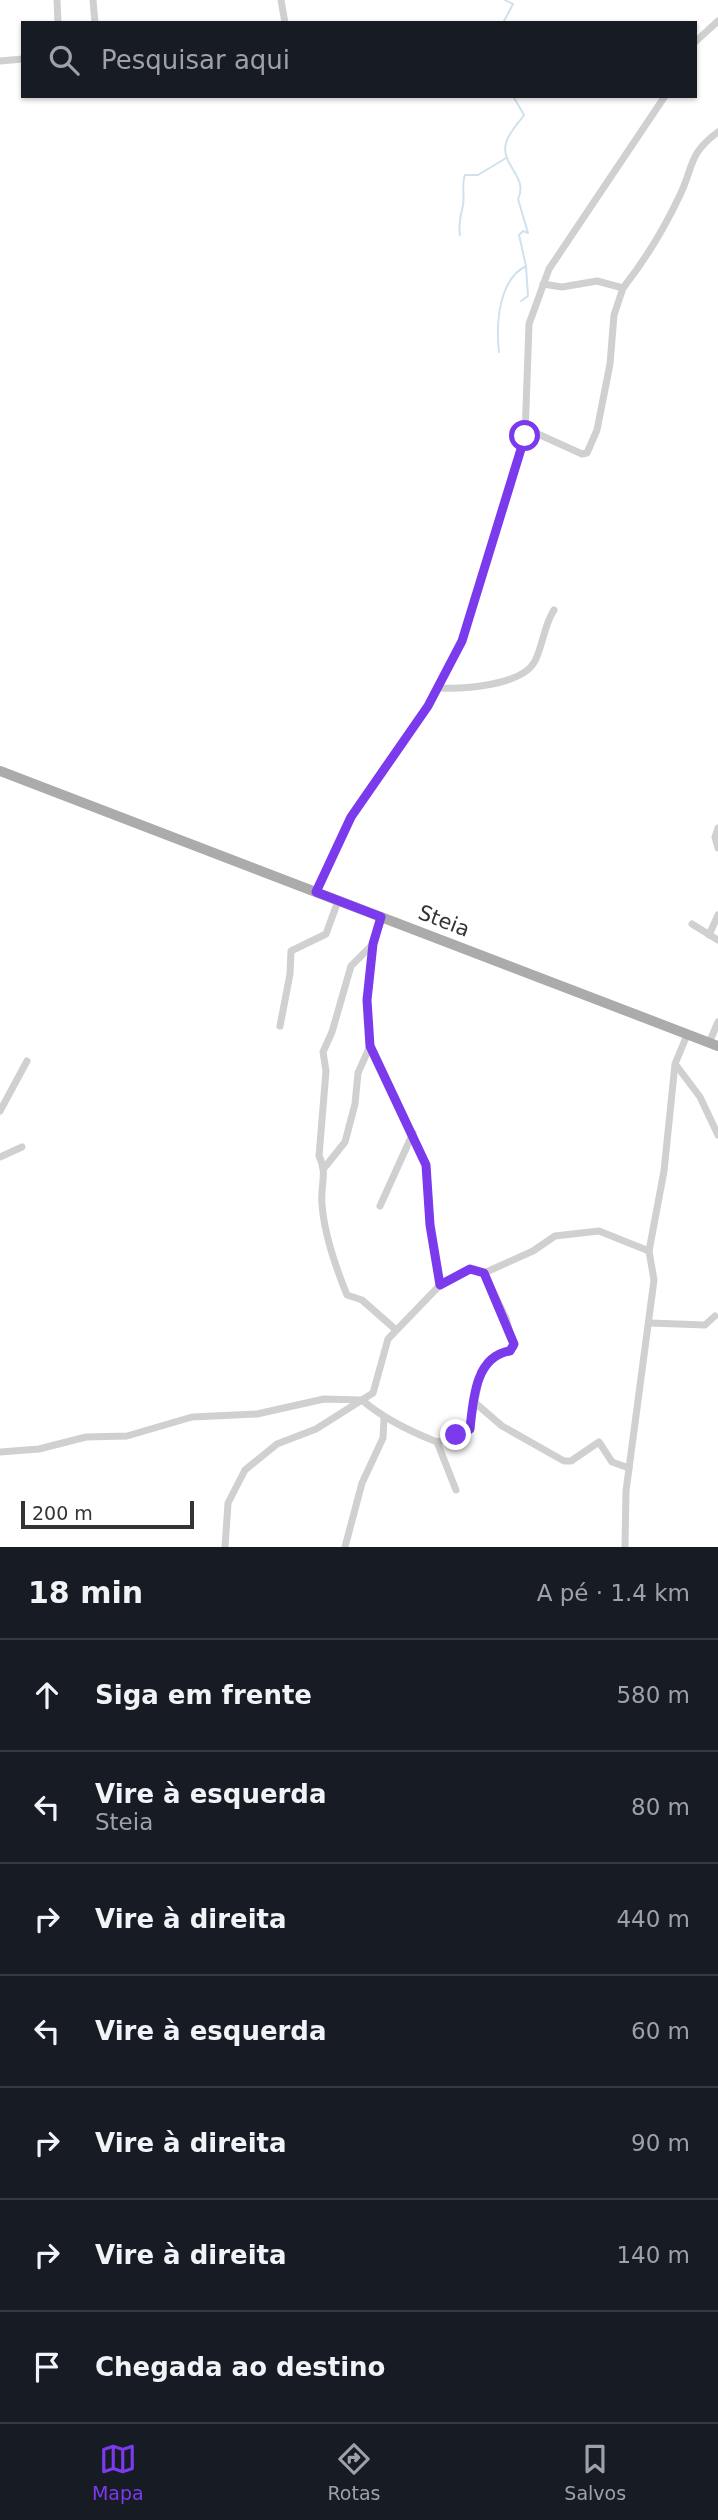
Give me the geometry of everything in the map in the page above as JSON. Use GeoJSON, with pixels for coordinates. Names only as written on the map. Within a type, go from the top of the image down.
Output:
{"type":"FeatureCollection","features":[{"type":"Feature","properties":{"kind":"main road","name":"Steia"},"geometry":{"type":"LineString","coordinates":[[0,771],[714,1045]]}},
{"type":"Feature","properties":{"kind":"street"},"geometry":{"type":"LineString","coordinates":[[57,0],[58,21]]}},
{"type":"Feature","properties":{"kind":"street"},"geometry":{"type":"LineString","coordinates":[[93,0],[95,21]]}},
{"type":"Feature","properties":{"kind":"street"},"geometry":{"type":"LineString","coordinates":[[281,0],[285,21]]}},
{"type":"Feature","properties":{"kind":"street"},"geometry":{"type":"LineString","coordinates":[[697,40],[718,21]]}},
{"type":"Feature","properties":{"kind":"street"},"geometry":{"type":"LineString","coordinates":[[0,61],[21,59]]}},
{"type":"Feature","properties":{"kind":"street"},"geometry":{"type":"LineString","coordinates":[[316,892],[351,817],[439,688],[465,632],[527,429],[529,324],[552,263],[664,98]]}},
{"type":"Feature","properties":{"kind":"street"},"geometry":{"type":"LineString","coordinates":[[527,429],[582,454],[587,453],[597,430],[606,386],[614,315],[623,288],[639,267],[680,196],[689,165],[697,151],[718,132]]}},
{"type":"Feature","properties":{"kind":"street"},"geometry":{"type":"LineString","coordinates":[[543,284],[562,288],[597,281],[623,288]]}},
{"type":"Feature","properties":{"kind":"street"},"geometry":{"type":"LineString","coordinates":[[439,688],[464,689],[527,673],[554,610]]}},
{"type":"Feature","properties":{"kind":"street"},"geometry":{"type":"LineString","coordinates":[[718,828],[715,837],[718,848]]}},
{"type":"Feature","properties":{"kind":"street"},"geometry":{"type":"LineString","coordinates":[[280,1026],[290,974],[291,951],[326,934],[338,901]]}},
{"type":"Feature","properties":{"kind":"street"},"geometry":{"type":"LineString","coordinates":[[709,935],[718,915]]}},
{"type":"Feature","properties":{"kind":"street"},"geometry":{"type":"LineString","coordinates":[[381,917],[373,944],[367,1000],[370,1046],[413,1133],[428,1171],[430,1225],[440,1285]]}},
{"type":"Feature","properties":{"kind":"street"},"geometry":{"type":"LineString","coordinates":[[692,924],[718,940]]}},
{"type":"Feature","properties":{"kind":"street"},"geometry":{"type":"LineString","coordinates":[[325,1167],[319,1156],[325,1085],[323,1052],[332,1032],[351,965],[373,944]]}},
{"type":"Feature","properties":{"kind":"street"},"geometry":{"type":"LineString","coordinates":[[714,1045],[718,1022]]}},
{"type":"Feature","properties":{"kind":"street"},"geometry":{"type":"LineString","coordinates":[[625,1547],[624,1512],[654,1280],[649,1251],[664,1171],[676,1064],[687,1035]]}},
{"type":"Feature","properties":{"kind":"street"},"geometry":{"type":"LineString","coordinates":[[370,1046],[358,1073],[355,1104],[345,1142],[325,1167],[321,1203],[337,1273],[347,1295],[362,1300],[395,1329]]}},
{"type":"Feature","properties":{"kind":"street"},"geometry":{"type":"LineString","coordinates":[[0,1111],[27,1061]]}},
{"type":"Feature","properties":{"kind":"street"},"geometry":{"type":"LineString","coordinates":[[676,1064],[700,1097],[718,1135]]}},
{"type":"Feature","properties":{"kind":"street"},"geometry":{"type":"LineString","coordinates":[[380,1206],[413,1133]]}},
{"type":"Feature","properties":{"kind":"street"},"geometry":{"type":"LineString","coordinates":[[0,1157],[22,1147]]}},
{"type":"Feature","properties":{"kind":"street"},"geometry":{"type":"LineString","coordinates":[[225,1547],[228,1503],[245,1470],[277,1444],[316,1429],[375,1390],[386,1343],[395,1329],[440,1285],[470,1269],[484,1273],[533,1251],[559,1235],[601,1231],[649,1251]]}},
{"type":"Feature","properties":{"kind":"street"},"geometry":{"type":"LineString","coordinates":[[0,1452],[39,1449],[86,1437],[127,1436],[192,1417],[257,1414],[324,1399],[362,1399],[384,1418],[394,1420],[407,1430],[436,1442],[469,1431],[473,1401],[484,1367],[494,1356],[514,1347],[506,1318],[484,1273]]}},
{"type":"Feature","properties":{"kind":"street"},"geometry":{"type":"LineString","coordinates":[[650,1323],[705,1325],[715,1316]]}},
{"type":"Feature","properties":{"kind":"street"},"geometry":{"type":"LineString","coordinates":[[473,1401],[502,1426],[564,1461],[571,1461],[599,1442],[612,1462],[629,1468]]}},
{"type":"Feature","properties":{"kind":"street"},"geometry":{"type":"LineString","coordinates":[[346,1547],[362,1483],[383,1438],[384,1418]]}},
{"type":"Feature","properties":{"kind":"street"},"geometry":{"type":"LineString","coordinates":[[436,1442],[456,1490]]}},
{"type":"Feature","properties":{"kind":"waterway"},"geometry":{"type":"LineString","coordinates":[[504,21],[513,4],[505,0]]}},
{"type":"Feature","properties":{"kind":"waterway"},"geometry":{"type":"LineString","coordinates":[[499,352],[501,304],[510,282],[526,266],[519,235],[523,231],[528,233],[518,199],[520,184],[505,151],[509,135],[524,115],[514,98]]}},
{"type":"Feature","properties":{"kind":"waterway"},"geometry":{"type":"LineString","coordinates":[[460,235],[465,175],[478,175],[506,158]]}},
{"type":"Feature","properties":{"kind":"waterway"},"geometry":{"type":"LineString","coordinates":[[521,301],[528,296],[526,267]]}},
{"type":"Feature","properties":{"kind":"route"},"geometry":{"type":"LineString","coordinates":[[456,1435],[470,1429],[473,1401],[481,1371],[494,1356],[510,1351],[514,1344],[506,1318],[484,1273],[475,1268],[470,1269],[440,1285],[430,1225],[428,1171],[411,1129],[370,1046],[367,1000],[373,944],[381,917],[316,892],[351,817],[428,706],[462,641],[525,436]]}}]}
